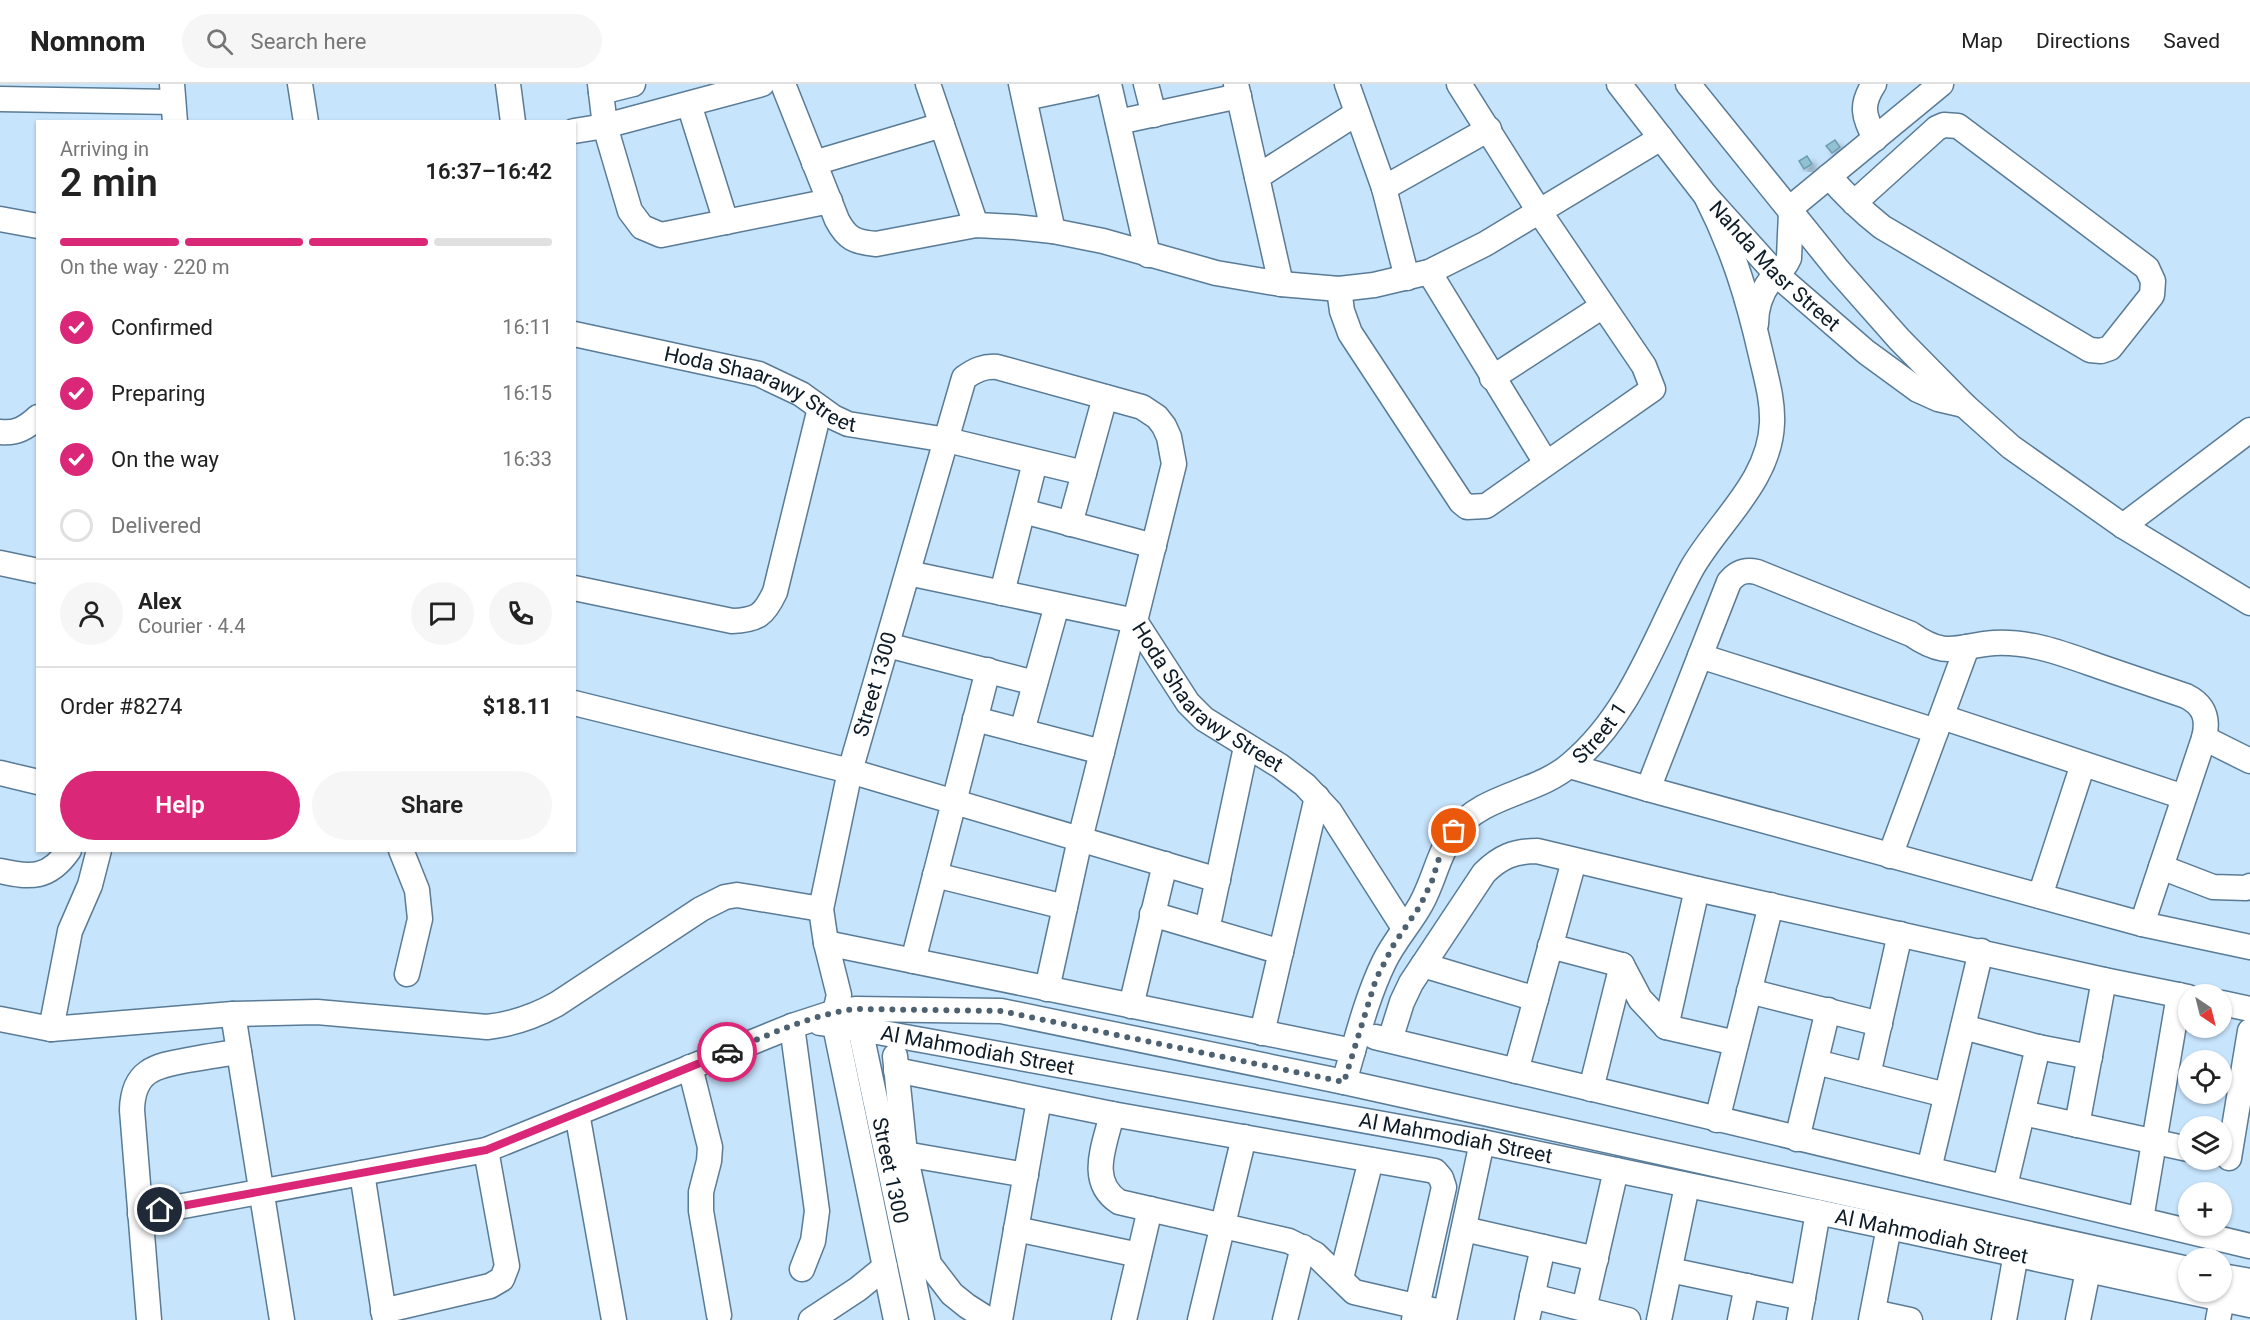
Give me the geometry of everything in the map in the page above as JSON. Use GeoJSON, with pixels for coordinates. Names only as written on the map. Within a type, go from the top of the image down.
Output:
{"type":"FeatureCollection","features":[{"type":"Feature","properties":{"kind":"street"},"geometry":{"type":"LineString","coordinates":[[300,84],[306,120]]}},
{"type":"Feature","properties":{"kind":"street"},"geometry":{"type":"LineString","coordinates":[[508,84],[513,120]]}},
{"type":"Feature","properties":{"kind":"street"},"geometry":{"type":"LineString","coordinates":[[633,84],[600,88],[605,126],[630,211],[642,227],[661,235],[830,201]]}},
{"type":"Feature","properties":{"kind":"street"},"geometry":{"type":"LineString","coordinates":[[576,132],[762,84]]}},
{"type":"Feature","properties":{"kind":"street"},"geometry":{"type":"LineString","coordinates":[[783,84],[842,229],[859,242],[876,244],[976,225],[1053,231],[1103,241],[1216,273],[1281,284],[1340,289],[1418,275],[1485,244],[1661,138]]}},
{"type":"Feature","properties":{"kind":"street"},"geometry":{"type":"LineString","coordinates":[[928,84],[976,225]]}},
{"type":"Feature","properties":{"kind":"street"},"geometry":{"type":"LineString","coordinates":[[1053,231],[1023,91],[1092,84]]}},
{"type":"Feature","properties":{"kind":"street"},"geometry":{"type":"LineString","coordinates":[[1109,84],[1149,255]]}},
{"type":"Feature","properties":{"kind":"street"},"geometry":{"type":"LineString","coordinates":[[1146,84],[1154,115]]}},
{"type":"Feature","properties":{"kind":"street"},"geometry":{"type":"LineString","coordinates":[[1347,84],[1418,275],[1492,378],[1546,463]]}},
{"type":"Feature","properties":{"kind":"street"},"geometry":{"type":"LineString","coordinates":[[1340,289],[1341,310],[1350,333],[1461,502],[1467,507],[1486,506],[1653,388],[1644,366],[1539,212],[1459,84]]}},
{"type":"Feature","properties":{"kind":"street","name":"Nahda Masr Street"},"geometry":{"type":"LineString","coordinates":[[1619,84],[1706,196],[1778,275],[1866,352],[1918,390],[1938,399],[1964,405]]}},
{"type":"Feature","properties":{"kind":"street","name":"Nahda Masr Street"},"geometry":{"type":"LineString","coordinates":[[1688,84],[1871,309],[1964,405],[2011,447],[2123,526],[2249,601]]}},
{"type":"Feature","properties":{"kind":"street"},"geometry":{"type":"LineString","coordinates":[[1874,84],[1865,101],[1864,117],[1875,140]]}},
{"type":"Feature","properties":{"kind":"street"},"geometry":{"type":"LineString","coordinates":[[1791,212],[1796,203],[1941,84]]}},
{"type":"Feature","properties":{"kind":"street"},"geometry":{"type":"LineString","coordinates":[[1118,122],[1154,115],[1237,90],[1281,284]]}},
{"type":"Feature","properties":{"kind":"street"},"geometry":{"type":"LineString","coordinates":[[0,99],[173,102]]}},
{"type":"Feature","properties":{"kind":"street"},"geometry":{"type":"LineString","coordinates":[[689,104],[726,222]]}},
{"type":"Feature","properties":{"kind":"street"},"geometry":{"type":"LineString","coordinates":[[1257,177],[1358,113]]}},
{"type":"Feature","properties":{"kind":"street"},"geometry":{"type":"LineString","coordinates":[[1828,176],[1854,203],[1882,227],[1903,241],[2090,350],[2101,351],[2110,348],[2152,295],[2153,281],[2147,268],[1958,126],[1944,125],[1937,128],[1854,203]]}},
{"type":"Feature","properties":{"kind":"street"},"geometry":{"type":"LineString","coordinates":[[814,163],[942,126]]}},
{"type":"Feature","properties":{"kind":"street"},"geometry":{"type":"LineString","coordinates":[[1384,188],[1489,129]]}},
{"type":"Feature","properties":{"kind":"street","name":"Street 1"},"geometry":{"type":"LineString","coordinates":[[1344,1082],[1376,979],[1394,944],[1420,906],[1432,881],[1440,855],[1454,831],[1475,812],[1548,780],[1570,766],[1593,744],[1630,693],[1691,570],[1755,478],[1767,452],[1772,423],[1770,394],[1755,329],[1736,261],[1706,196]]}},
{"type":"Feature","properties":{"kind":"street","name":"Street 1"},"geometry":{"type":"LineString","coordinates":[[1755,329],[1760,302],[1770,282],[1787,264],[1789,258],[1791,212]]}},
{"type":"Feature","properties":{"kind":"street"},"geometry":{"type":"LineString","coordinates":[[0,219],[36,226]]}},
{"type":"Feature","properties":{"kind":"street"},"geometry":{"type":"LineString","coordinates":[[1492,378],[1603,306]]}},
{"type":"Feature","properties":{"kind":"street","name":"Hoda Shaarawy Street"},"geometry":{"type":"LineString","coordinates":[[576,334],[759,374],[801,394],[848,424],[947,440],[1084,473]]}},
{"type":"Feature","properties":{"kind":"street","name":"Hoda Shaarawy Street"},"geometry":{"type":"LineString","coordinates":[[964,378],[979,369],[997,367],[1142,407],[1157,417],[1169,437],[1174,465],[1135,621],[1188,703],[1204,719],[1280,766],[1317,797],[1330,812],[1404,928]]}},
{"type":"Feature","properties":{"kind":"street","name":"Street 1300"},"geometry":{"type":"LineString","coordinates":[[922,1320],[826,944],[821,909],[850,771],[964,378]]}},
{"type":"Feature","properties":{"kind":"street"},"geometry":{"type":"LineString","coordinates":[[1070,524],[1106,397]]}},
{"type":"Feature","properties":{"kind":"street"},"geometry":{"type":"LineString","coordinates":[[576,588],[732,621],[751,620],[767,610],[775,592],[820,408]]}},
{"type":"Feature","properties":{"kind":"street"},"geometry":{"type":"LineString","coordinates":[[0,432],[10,433],[27,427],[36,419]]}},
{"type":"Feature","properties":{"kind":"street"},"geometry":{"type":"LineString","coordinates":[[2123,526],[2250,430]]}},
{"type":"Feature","properties":{"kind":"street"},"geometry":{"type":"LineString","coordinates":[[1002,593],[1035,462]]}},
{"type":"Feature","properties":{"kind":"street"},"geometry":{"type":"LineString","coordinates":[[1023,511],[1154,546]]}},
{"type":"Feature","properties":{"kind":"street"},"geometry":{"type":"LineString","coordinates":[[0,563],[36,571]]}},
{"type":"Feature","properties":{"kind":"street"},"geometry":{"type":"LineString","coordinates":[[1648,789],[1729,582],[1734,576],[1749,570],[1911,634],[1928,645],[1941,649],[1954,650],[1994,643],[2048,649],[2186,696],[2197,702],[2205,712],[2207,720],[2204,738],[2142,924]]}},
{"type":"Feature","properties":{"kind":"street"},"geometry":{"type":"LineString","coordinates":[[908,573],[1135,621],[1080,839],[1047,989]]}},
{"type":"Feature","properties":{"kind":"street"},"geometry":{"type":"LineString","coordinates":[[1022,731],[1057,605]]}},
{"type":"Feature","properties":{"kind":"street"},"geometry":{"type":"LineString","coordinates":[[887,645],[1035,683]]}},
{"type":"Feature","properties":{"kind":"street"},"geometry":{"type":"LineString","coordinates":[[1890,856],[1967,647]]}},
{"type":"Feature","properties":{"kind":"street"},"geometry":{"type":"LineString","coordinates":[[1700,656],[2083,764],[2184,797]]}},
{"type":"Feature","properties":{"kind":"street"},"geometry":{"type":"LineString","coordinates":[[914,961],[988,670]]}},
{"type":"Feature","properties":{"kind":"street"},"geometry":{"type":"LineString","coordinates":[[576,703],[850,771],[1218,880]]}},
{"type":"Feature","properties":{"kind":"street"},"geometry":{"type":"LineString","coordinates":[[975,719],[1102,752]]}},
{"type":"Feature","properties":{"kind":"street"},"geometry":{"type":"LineString","coordinates":[[2204,738],[2250,761]]}},
{"type":"Feature","properties":{"kind":"street"},"geometry":{"type":"LineString","coordinates":[[1207,930],[1246,747]]}},
{"type":"Feature","properties":{"kind":"street"},"geometry":{"type":"LineString","coordinates":[[2040,896],[2083,764]]}},
{"type":"Feature","properties":{"kind":"street"},"geometry":{"type":"LineString","coordinates":[[1570,766],[2142,924],[2250,947]]}},
{"type":"Feature","properties":{"kind":"street"},"geometry":{"type":"LineString","coordinates":[[0,773],[36,782]]}},
{"type":"Feature","properties":{"kind":"street"},"geometry":{"type":"LineString","coordinates":[[1262,1033],[1317,797]]}},
{"type":"Feature","properties":{"kind":"street"},"geometry":{"type":"LineString","coordinates":[[1390,1041],[1402,1002],[1423,965],[1484,873],[1494,862],[1522,851],[1537,851],[1697,889],[2178,995]]}},
{"type":"Feature","properties":{"kind":"street"},"geometry":{"type":"LineString","coordinates":[[0,871],[28,876],[46,873],[61,863],[68,852]]}},
{"type":"Feature","properties":{"kind":"street"},"geometry":{"type":"LineString","coordinates":[[51,1029],[70,931],[90,885],[98,852]]}},
{"type":"Feature","properties":{"kind":"street"},"geometry":{"type":"LineString","coordinates":[[402,852],[417,890],[420,920],[407,974]]}},
{"type":"Feature","properties":{"kind":"street"},"geometry":{"type":"LineString","coordinates":[[1516,1071],[1574,861]]}},
{"type":"Feature","properties":{"kind":"street"},"geometry":{"type":"LineString","coordinates":[[1131,1006],[1165,864]]}},
{"type":"Feature","properties":{"kind":"street"},"geometry":{"type":"LineString","coordinates":[[2161,867],[2213,887],[2246,888],[2250,886]]}},
{"type":"Feature","properties":{"kind":"street"},"geometry":{"type":"LineString","coordinates":[[935,874],[1065,907]]}},
{"type":"Feature","properties":{"kind":"street"},"geometry":{"type":"LineString","coordinates":[[1666,1027],[1697,889]]}},
{"type":"Feature","properties":{"kind":"street"},"geometry":{"type":"LineString","coordinates":[[0,1019],[51,1029],[233,1014],[317,1012],[487,1027],[512,1024],[535,1016],[557,1004],[702,909],[725,897],[737,895],[821,909]]}},
{"type":"Feature","properties":{"kind":"street"},"geometry":{"type":"LineString","coordinates":[[1717,1120],[1771,904]]}},
{"type":"Feature","properties":{"kind":"street"},"geometry":{"type":"LineString","coordinates":[[1152,914],[1281,952]]}},
{"type":"Feature","properties":{"kind":"street"},"geometry":{"type":"LineString","coordinates":[[1868,1075],[1900,934]]}},
{"type":"Feature","properties":{"kind":"street"},"geometry":{"type":"LineString","coordinates":[[826,944],[1262,1033],[1355,1043],[1390,1041],[2250,1246]]}},
{"type":"Feature","properties":{"kind":"street"},"geometry":{"type":"LineString","coordinates":[[1550,946],[1622,964],[1640,999],[1666,1027],[1736,1043]]}},
{"type":"Feature","properties":{"kind":"street"},"geometry":{"type":"LineString","coordinates":[[1929,1169],[1981,951]]}},
{"type":"Feature","properties":{"kind":"street"},"geometry":{"type":"LineString","coordinates":[[1591,1089],[1622,964]]}},
{"type":"Feature","properties":{"kind":"street"},"geometry":{"type":"LineString","coordinates":[[1423,965],[1536,999]]}},
{"type":"Feature","properties":{"kind":"street"},"geometry":{"type":"LineString","coordinates":[[2078,1125],[2104,980]]}},
{"type":"Feature","properties":{"kind":"street"},"geometry":{"type":"LineString","coordinates":[[1749,991],[1880,1024]]}},
{"type":"Feature","properties":{"kind":"street"},"geometry":{"type":"LineString","coordinates":[[2232,1005],[2250,1009]]}},
{"type":"Feature","properties":{"kind":"street"},"geometry":{"type":"LineString","coordinates":[[890,1010],[905,1154],[928,1264],[952,1294],[989,1320]]}},
{"type":"Feature","properties":{"kind":"street","name":"Al Mahmodiah Street"},"geometry":{"type":"LineString","coordinates":[[799,1023],[845,1014],[890,1010],[1001,1011],[1526,1122],[2146,1271],[2220,1310],[2250,1305]]}},
{"type":"Feature","properties":{"kind":"street"},"geometry":{"type":"LineString","coordinates":[[1797,1139],[1828,1010]]}},
{"type":"Feature","properties":{"kind":"street"},"geometry":{"type":"LineString","coordinates":[[233,1014],[282,1320]]}},
{"type":"Feature","properties":{"kind":"street","name":"Street 1300"},"geometry":{"type":"LineString","coordinates":[[845,1014],[885,1267],[896,1320]]}},
{"type":"Feature","properties":{"kind":"street","name":"Al Mahmodiah Street"},"geometry":{"type":"LineString","coordinates":[[845,1014],[893,1035],[1482,1142],[2088,1271],[2178,1269]]}},
{"type":"Feature","properties":{"kind":"street"},"geometry":{"type":"LineString","coordinates":[[140,1214],[486,1150],[799,1023],[817,1210],[813,1241],[802,1269]]}},
{"type":"Feature","properties":{"kind":"street"},"geometry":{"type":"LineString","coordinates":[[2141,1219],[2178,1025]]}},
{"type":"Feature","properties":{"kind":"street"},"geometry":{"type":"LineString","coordinates":[[1963,1027],[2038,1047],[2090,1057]]}},
{"type":"Feature","properties":{"kind":"street"},"geometry":{"type":"LineString","coordinates":[[2233,1159],[2250,1031]]}},
{"type":"Feature","properties":{"kind":"street"},"geometry":{"type":"LineString","coordinates":[[2005,1186],[2038,1047]]}},
{"type":"Feature","properties":{"kind":"street"},"geometry":{"type":"LineString","coordinates":[[149,1320],[132,1095],[138,1081],[149,1070],[163,1064],[239,1052]]}},
{"type":"Feature","properties":{"kind":"street"},"geometry":{"type":"LineString","coordinates":[[1816,1062],[1946,1095]]}},
{"type":"Feature","properties":{"kind":"street"},"geometry":{"type":"LineString","coordinates":[[690,1067],[710,1147],[710,1161],[701,1192],[701,1211],[719,1315]]}},
{"type":"Feature","properties":{"kind":"street"},"geometry":{"type":"LineString","coordinates":[[896,1070],[1112,1114],[1435,1171],[1443,1182],[1416,1313]]}},
{"type":"Feature","properties":{"kind":"street"},"geometry":{"type":"LineString","coordinates":[[1000,1320],[1039,1100]]}},
{"type":"Feature","properties":{"kind":"street"},"geometry":{"type":"LineString","coordinates":[[577,1113],[614,1320]]}},
{"type":"Feature","properties":{"kind":"street"},"geometry":{"type":"LineString","coordinates":[[2023,1113],[2178,1147]]}},
{"type":"Feature","properties":{"kind":"street"},"geometry":{"type":"LineString","coordinates":[[1112,1114],[1100,1168],[1100,1179],[1110,1196],[1119,1202],[1289,1241],[1304,1247],[1354,1292],[1416,1313],[1445,1316],[1482,1142]]}},
{"type":"Feature","properties":{"kind":"street"},"geometry":{"type":"LineString","coordinates":[[1522,1150],[1526,1122]]}},
{"type":"Feature","properties":{"kind":"street"},"geometry":{"type":"LineString","coordinates":[[1200,1320],[1244,1137]]}},
{"type":"Feature","properties":{"kind":"street"},"geometry":{"type":"LineString","coordinates":[[362,1173],[384,1315],[490,1286],[502,1279],[507,1266],[486,1150]]}},
{"type":"Feature","properties":{"kind":"street"},"geometry":{"type":"LineString","coordinates":[[905,1154],[1026,1175]]}},
{"type":"Feature","properties":{"kind":"street"},"geometry":{"type":"LineString","coordinates":[[1341,1278],[1371,1160]]}},
{"type":"Feature","properties":{"kind":"street"},"geometry":{"type":"LineString","coordinates":[[1584,1309],[1616,1170]]}},
{"type":"Feature","properties":{"kind":"street"},"geometry":{"type":"LineString","coordinates":[[1659,1320],[1687,1186]]}},
{"type":"Feature","properties":{"kind":"street"},"geometry":{"type":"LineString","coordinates":[[1124,1320],[1150,1209]]}},
{"type":"Feature","properties":{"kind":"street"},"geometry":{"type":"LineString","coordinates":[[1670,1270],[1747,1286],[1801,1309],[1818,1212]]}},
{"type":"Feature","properties":{"kind":"street"},"geometry":{"type":"LineString","coordinates":[[1889,1227],[1872,1316],[1910,1320]]}},
{"type":"Feature","properties":{"kind":"street"},"geometry":{"type":"LineString","coordinates":[[1016,1229],[1139,1255]]}},
{"type":"Feature","properties":{"kind":"street"},"geometry":{"type":"LineString","coordinates":[[1464,1229],[1596,1259]]}},
{"type":"Feature","properties":{"kind":"street"},"geometry":{"type":"LineString","coordinates":[[1284,1320],[1304,1247]]}},
{"type":"Feature","properties":{"kind":"street"},"geometry":{"type":"LineString","coordinates":[[1527,1320],[1543,1247]]}},
{"type":"Feature","properties":{"kind":"street"},"geometry":{"type":"LineString","coordinates":[[2004,1320],[2016,1254]]}},
{"type":"Feature","properties":{"kind":"street"},"geometry":{"type":"LineString","coordinates":[[811,1320],[858,1289],[885,1267]]}},
{"type":"Feature","properties":{"kind":"street"},"geometry":{"type":"LineString","coordinates":[[2079,1320],[2088,1271]]}},
{"type":"Feature","properties":{"kind":"street"},"geometry":{"type":"LineString","coordinates":[[2232,1278],[2250,1281]]}},
{"type":"Feature","properties":{"kind":"street"},"geometry":{"type":"LineString","coordinates":[[1740,1320],[1747,1286]]}},
{"type":"Feature","properties":{"kind":"street"},"geometry":{"type":"LineString","coordinates":[[1532,1296],[1628,1320]]}},
{"type":"Feature","properties":{"kind":"building"},"geometry":{"type":"Polygon","coordinates":[[[1835,140],[1840,147],[1832,153],[1826,146],[1835,140]]]}},
{"type":"Feature","properties":{"kind":"building"},"geometry":{"type":"Polygon","coordinates":[[[1807,156],[1812,164],[1804,169],[1799,161],[1807,156]]]}},
{"type":"Feature","properties":{"kind":"way so far"},"geometry":{"type":"LineString","coordinates":[[727,1052],[792,1026],[835,1012],[855,1009],[1001,1011],[1344,1082],[1376,979],[1394,944],[1420,906],[1432,881],[1440,855],[1454,831]]}},
{"type":"Feature","properties":{"kind":"route"},"geometry":{"type":"LineString","coordinates":[[160,1210],[486,1150],[727,1052]]}}]}
